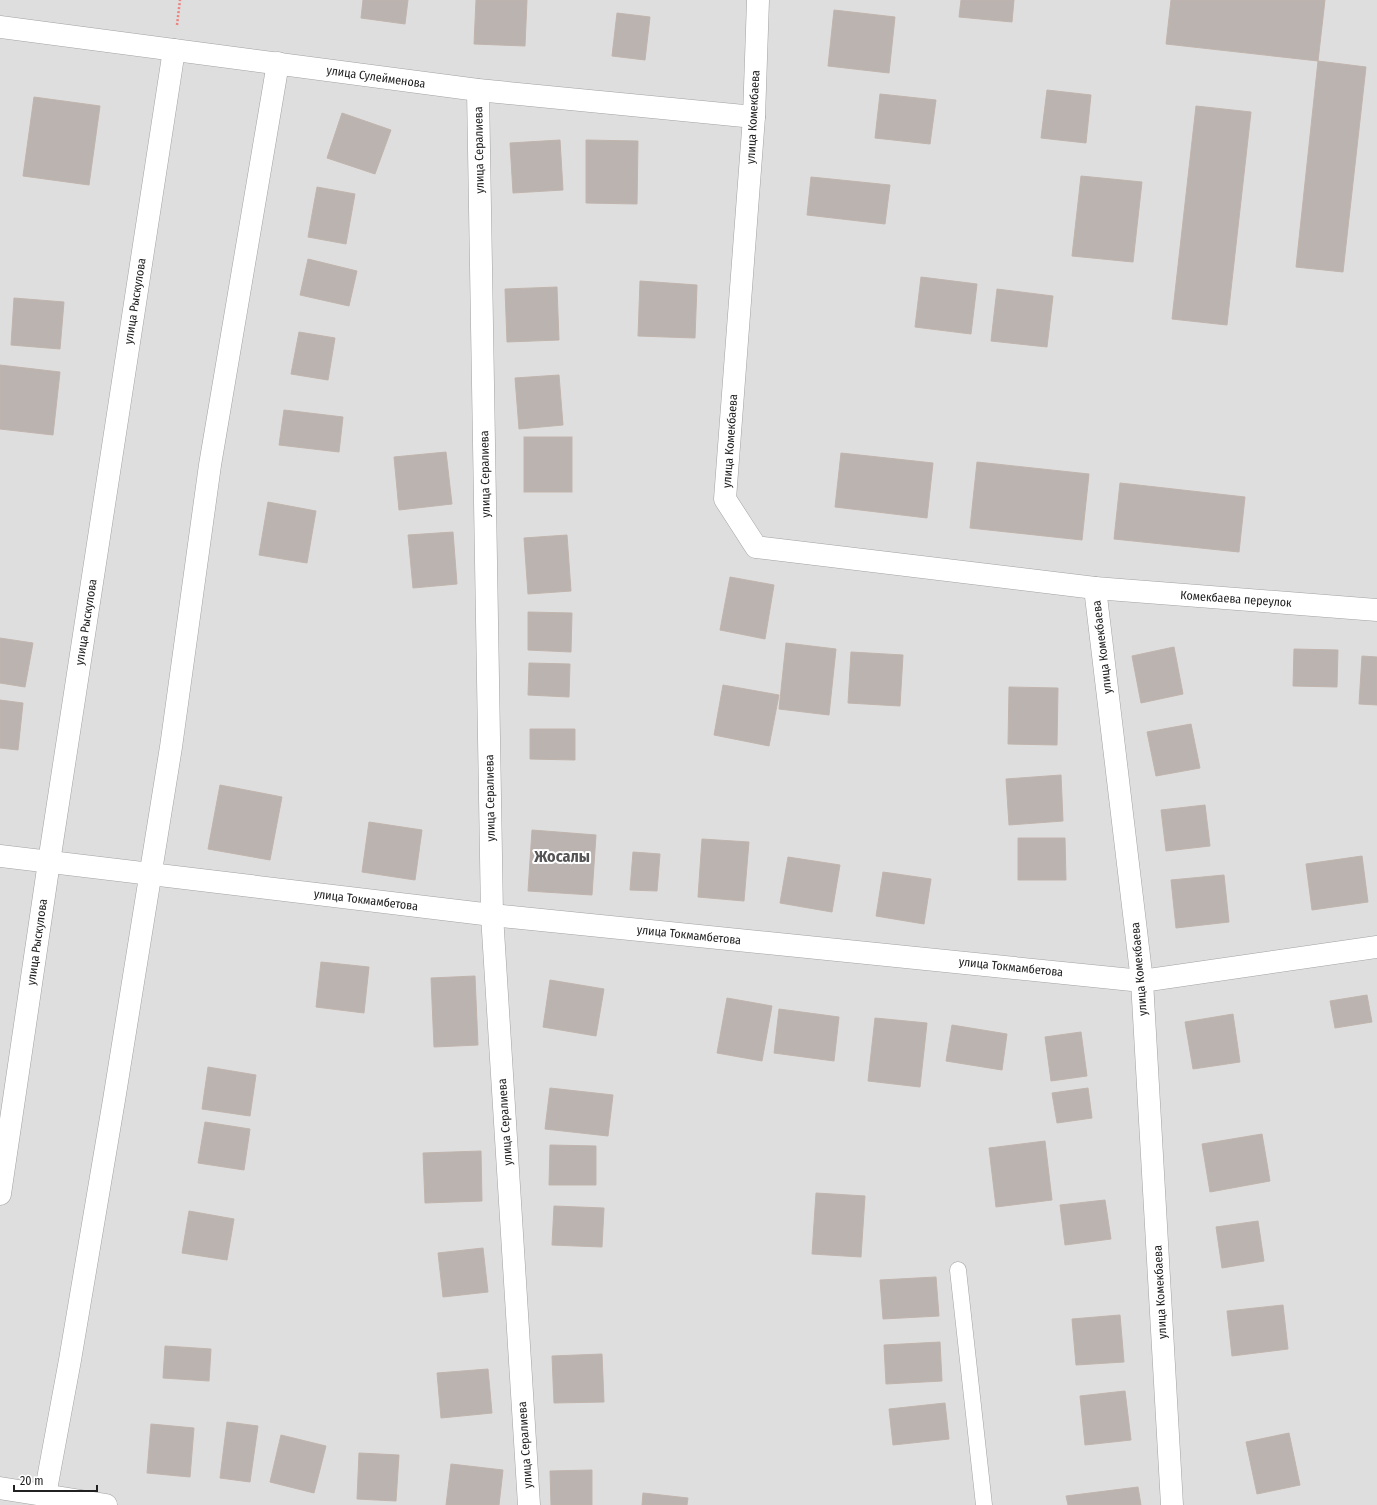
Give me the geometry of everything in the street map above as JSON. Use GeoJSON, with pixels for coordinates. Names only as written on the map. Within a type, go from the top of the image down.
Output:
{"type":"FeatureCollection","features":[{"type":"Feature","properties":{"kind":"street","name":"улица Комекбаева"},"geometry":{"type":"LineString","coordinates":[[758,0],[754,117],[725,499],[756,547],[1095,588],[1142,981],[1172,1505]]}},
{"type":"Feature","properties":{"kind":"street","name":"улица Сулейменова"},"geometry":{"type":"LineString","coordinates":[[0,27],[478,90],[754,117]]}},
{"type":"Feature","properties":{"kind":"street","name":"улица Рыскулова"},"geometry":{"type":"LineString","coordinates":[[0,1194],[49,862],[174,50]]}},
{"type":"Feature","properties":{"kind":"street"},"geometry":{"type":"LineString","coordinates":[[45,1495],[71,1352],[171,747],[210,465],[278,63]]}},
{"type":"Feature","properties":{"kind":"street","name":"улица Сералиева"},"geometry":{"type":"LineString","coordinates":[[478,90],[492,915],[529,1505]]}},
{"type":"Feature","properties":{"kind":"street","name":"Комекбаева переулок"},"geometry":{"type":"LineString","coordinates":[[1095,588],[1377,610]]}},
{"type":"Feature","properties":{"kind":"street","name":"улица Токмамбетова"},"geometry":{"type":"LineString","coordinates":[[0,856],[492,915],[1142,981],[1377,947]]}},
{"type":"Feature","properties":{"kind":"street"},"geometry":{"type":"LineString","coordinates":[[0,1488],[106,1505]]}},
{"type":"Feature","properties":{"kind":"lane"},"geometry":{"type":"LineString","coordinates":[[958,1270],[984,1505]]}},
{"type":"Feature","properties":{"kind":"shaded area"},"geometry":{"type":"Polygon","coordinates":[[[0,0],[1377,0],[1377,1505],[0,1505],[0,0]]]}},
{"type":"Feature","properties":{"kind":"building"},"geometry":{"type":"Polygon","coordinates":[[[363,0],[408,0],[405,24],[361,18],[363,0]]]}},
{"type":"Feature","properties":{"kind":"building"},"geometry":{"type":"Polygon","coordinates":[[[476,0],[527,0],[525,46],[474,44],[476,0]]]}},
{"type":"Feature","properties":{"kind":"building"},"geometry":{"type":"Polygon","coordinates":[[[961,0],[1014,0],[1012,22],[959,17],[961,0]]]}},
{"type":"Feature","properties":{"kind":"building"},"geometry":{"type":"Polygon","coordinates":[[[1171,0],[1325,0],[1318,61],[1166,44],[1171,0]]]}},
{"type":"Feature","properties":{"kind":"building"},"geometry":{"type":"Polygon","coordinates":[[[834,10],[895,17],[889,73],[828,66],[834,10]]]}},
{"type":"Feature","properties":{"kind":"building"},"geometry":{"type":"Polygon","coordinates":[[[617,13],[650,17],[645,60],[612,56],[617,13]]]}},
{"type":"Feature","properties":{"kind":"building"},"geometry":{"type":"Polygon","coordinates":[[[1318,61],[1366,67],[1343,272],[1296,267],[1318,61]]]}},
{"type":"Feature","properties":{"kind":"building"},"geometry":{"type":"Polygon","coordinates":[[[1047,90],[1091,95],[1086,143],[1041,138],[1047,90]]]}},
{"type":"Feature","properties":{"kind":"building"},"geometry":{"type":"Polygon","coordinates":[[[880,94],[936,100],[930,144],[875,138],[880,94]]]}},
{"type":"Feature","properties":{"kind":"building"},"geometry":{"type":"Polygon","coordinates":[[[34,97],[100,106],[89,185],[23,176],[34,97]]]}},
{"type":"Feature","properties":{"kind":"building"},"geometry":{"type":"Polygon","coordinates":[[[1196,106],[1251,112],[1227,325],[1172,319],[1196,106]]]}},
{"type":"Feature","properties":{"kind":"building"},"geometry":{"type":"Polygon","coordinates":[[[342,113],[391,130],[375,174],[327,158],[342,113]]]}},
{"type":"Feature","properties":{"kind":"building"},"geometry":{"type":"Polygon","coordinates":[[[560,140],[563,190],[513,193],[510,143],[560,140]]]}},
{"type":"Feature","properties":{"kind":"building"},"geometry":{"type":"Polygon","coordinates":[[[586,140],[638,141],[637,204],[586,203],[586,140]]]}},
{"type":"Feature","properties":{"kind":"building"},"geometry":{"type":"Polygon","coordinates":[[[1081,176],[1142,182],[1133,262],[1072,256],[1081,176]]]}},
{"type":"Feature","properties":{"kind":"building"},"geometry":{"type":"Polygon","coordinates":[[[811,177],[890,185],[885,224],[807,215],[811,177]]]}},
{"type":"Feature","properties":{"kind":"building"},"geometry":{"type":"Polygon","coordinates":[[[317,187],[355,194],[346,244],[308,237],[317,187]]]}},
{"type":"Feature","properties":{"kind":"building"},"geometry":{"type":"Polygon","coordinates":[[[308,259],[357,271],[349,306],[300,295],[308,259]]]}},
{"type":"Feature","properties":{"kind":"building"},"geometry":{"type":"Polygon","coordinates":[[[921,277],[977,284],[971,334],[915,327],[921,277]]]}},
{"type":"Feature","properties":{"kind":"building"},"geometry":{"type":"Polygon","coordinates":[[[640,281],[697,285],[695,338],[638,336],[640,281]]]}},
{"type":"Feature","properties":{"kind":"building"},"geometry":{"type":"Polygon","coordinates":[[[557,287],[559,340],[507,342],[505,289],[557,287]]]}},
{"type":"Feature","properties":{"kind":"building"},"geometry":{"type":"Polygon","coordinates":[[[997,289],[1053,296],[1047,347],[991,341],[997,289]]]}},
{"type":"Feature","properties":{"kind":"building"},"geometry":{"type":"Polygon","coordinates":[[[14,298],[64,302],[60,349],[11,345],[14,298]]]}},
{"type":"Feature","properties":{"kind":"building"},"geometry":{"type":"Polygon","coordinates":[[[299,332],[335,338],[328,380],[291,374],[299,332]]]}},
{"type":"Feature","properties":{"kind":"building"},"geometry":{"type":"Polygon","coordinates":[[[0,365],[60,372],[53,435],[0,429],[0,365]]]}},
{"type":"Feature","properties":{"kind":"building"},"geometry":{"type":"Polygon","coordinates":[[[559,375],[563,425],[519,429],[515,378],[559,375]]]}},
{"type":"Feature","properties":{"kind":"building"},"geometry":{"type":"Polygon","coordinates":[[[284,410],[343,417],[339,452],[279,445],[284,410]]]}},
{"type":"Feature","properties":{"kind":"building"},"geometry":{"type":"Polygon","coordinates":[[[524,437],[572,437],[572,492],[524,492],[524,437]]]}},
{"type":"Feature","properties":{"kind":"building"},"geometry":{"type":"Polygon","coordinates":[[[446,452],[452,504],[399,510],[394,457],[446,452]]]}},
{"type":"Feature","properties":{"kind":"building"},"geometry":{"type":"Polygon","coordinates":[[[841,453],[933,463],[927,518],[835,507],[841,453]]]}},
{"type":"Feature","properties":{"kind":"building"},"geometry":{"type":"Polygon","coordinates":[[[977,462],[1089,474],[1082,540],[970,528],[977,462]]]}},
{"type":"Feature","properties":{"kind":"building"},"geometry":{"type":"Polygon","coordinates":[[[1120,483],[1245,497],[1239,552],[1114,539],[1120,483]]]}},
{"type":"Feature","properties":{"kind":"building"},"geometry":{"type":"Polygon","coordinates":[[[268,502],[316,511],[307,563],[259,555],[268,502]]]}},
{"type":"Feature","properties":{"kind":"building"},"geometry":{"type":"Polygon","coordinates":[[[453,532],[457,584],[413,588],[408,535],[453,532]]]}},
{"type":"Feature","properties":{"kind":"building"},"geometry":{"type":"Polygon","coordinates":[[[567,535],[571,591],[528,594],[524,538],[567,535]]]}},
{"type":"Feature","properties":{"kind":"building"},"geometry":{"type":"Polygon","coordinates":[[[730,577],[774,585],[765,639],[720,630],[730,577]]]}},
{"type":"Feature","properties":{"kind":"building"},"geometry":{"type":"Polygon","coordinates":[[[528,612],[572,613],[571,652],[528,650],[528,612]]]}},
{"type":"Feature","properties":{"kind":"building"},"geometry":{"type":"Polygon","coordinates":[[[0,638],[33,643],[25,687],[0,683],[0,638]]]}},
{"type":"Feature","properties":{"kind":"building"},"geometry":{"type":"Polygon","coordinates":[[[786,643],[836,649],[829,715],[779,709],[786,643]]]}},
{"type":"Feature","properties":{"kind":"building"},"geometry":{"type":"Polygon","coordinates":[[[1174,647],[1183,694],[1141,703],[1132,656],[1174,647]]]}},
{"type":"Feature","properties":{"kind":"building"},"geometry":{"type":"Polygon","coordinates":[[[1294,649],[1338,650],[1337,687],[1293,686],[1294,649]]]}},
{"type":"Feature","properties":{"kind":"building"},"geometry":{"type":"Polygon","coordinates":[[[851,652],[903,655],[900,706],[848,703],[851,652]]]}},
{"type":"Feature","properties":{"kind":"building"},"geometry":{"type":"Polygon","coordinates":[[[1362,656],[1377,657],[1377,705],[1359,704],[1362,656]]]}},
{"type":"Feature","properties":{"kind":"building"},"geometry":{"type":"Polygon","coordinates":[[[529,663],[570,664],[569,697],[528,695],[529,663]]]}},
{"type":"Feature","properties":{"kind":"building"},"geometry":{"type":"Polygon","coordinates":[[[723,685],[779,695],[769,746],[714,735],[723,685]]]}},
{"type":"Feature","properties":{"kind":"building"},"geometry":{"type":"Polygon","coordinates":[[[1009,687],[1058,688],[1057,745],[1008,744],[1009,687]]]}},
{"type":"Feature","properties":{"kind":"building"},"geometry":{"type":"Polygon","coordinates":[[[0,700],[23,703],[18,750],[0,748],[0,700]]]}},
{"type":"Feature","properties":{"kind":"building"},"geometry":{"type":"Polygon","coordinates":[[[1191,724],[1200,768],[1156,776],[1147,732],[1191,724]]]}},
{"type":"Feature","properties":{"kind":"building"},"geometry":{"type":"Polygon","coordinates":[[[530,729],[575,729],[575,760],[530,759],[530,729]]]}},
{"type":"Feature","properties":{"kind":"building"},"geometry":{"type":"Polygon","coordinates":[[[1061,775],[1063,821],[1009,825],[1006,779],[1061,775]]]}},
{"type":"Feature","properties":{"kind":"building"},"geometry":{"type":"Polygon","coordinates":[[[220,785],[282,797],[270,860],[208,849],[220,785]]]}},
{"type":"Feature","properties":{"kind":"building"},"geometry":{"type":"Polygon","coordinates":[[[1205,805],[1210,846],[1166,851],[1161,810],[1205,805]]]}},
{"type":"Feature","properties":{"kind":"building"},"geometry":{"type":"Polygon","coordinates":[[[369,822],[422,830],[415,880],[362,872],[369,822]]]}},
{"type":"Feature","properties":{"kind":"building"},"geometry":{"type":"Polygon","coordinates":[[[532,830],[596,835],[592,895],[528,891],[532,830]]]}},
{"type":"Feature","properties":{"kind":"building"},"geometry":{"type":"Polygon","coordinates":[[[1018,838],[1065,838],[1066,880],[1018,880],[1018,838]]]}},
{"type":"Feature","properties":{"kind":"building"},"geometry":{"type":"Polygon","coordinates":[[[702,839],[749,842],[744,901],[698,897],[702,839]]]}},
{"type":"Feature","properties":{"kind":"building"},"geometry":{"type":"Polygon","coordinates":[[[633,852],[660,854],[657,891],[630,890],[633,852]]]}},
{"type":"Feature","properties":{"kind":"building"},"geometry":{"type":"Polygon","coordinates":[[[1362,856],[1368,902],[1312,910],[1306,864],[1362,856]]]}},
{"type":"Feature","properties":{"kind":"building"},"geometry":{"type":"Polygon","coordinates":[[[788,857],[840,865],[832,912],[780,903],[788,857]]]}},
{"type":"Feature","properties":{"kind":"building"},"geometry":{"type":"Polygon","coordinates":[[[883,872],[931,879],[924,924],[876,916],[883,872]]]}},
{"type":"Feature","properties":{"kind":"building"},"geometry":{"type":"Polygon","coordinates":[[[1224,875],[1229,922],[1176,928],[1171,880],[1224,875]]]}},
{"type":"Feature","properties":{"kind":"building"},"geometry":{"type":"Polygon","coordinates":[[[321,962],[369,967],[364,1013],[316,1007],[321,962]]]}},
{"type":"Feature","properties":{"kind":"building"},"geometry":{"type":"Polygon","coordinates":[[[475,976],[478,1045],[434,1047],[431,978],[475,976]]]}},
{"type":"Feature","properties":{"kind":"building"},"geometry":{"type":"Polygon","coordinates":[[[550,980],[604,989],[596,1036],[543,1027],[550,980]]]}},
{"type":"Feature","properties":{"kind":"building"},"geometry":{"type":"Polygon","coordinates":[[[1367,995],[1372,1022],[1335,1028],[1330,1001],[1367,995]]]}},
{"type":"Feature","properties":{"kind":"building"},"geometry":{"type":"Polygon","coordinates":[[[727,998],[772,1006],[762,1061],[717,1053],[727,998]]]}},
{"type":"Feature","properties":{"kind":"building"},"geometry":{"type":"Polygon","coordinates":[[[779,1009],[839,1017],[834,1061],[774,1053],[779,1009]]]}},
{"type":"Feature","properties":{"kind":"building"},"geometry":{"type":"Polygon","coordinates":[[[1233,1014],[1240,1062],[1193,1069],[1185,1022],[1233,1014]]]}},
{"type":"Feature","properties":{"kind":"building"},"geometry":{"type":"Polygon","coordinates":[[[875,1018],[927,1023],[920,1087],[868,1081],[875,1018]]]}},
{"type":"Feature","properties":{"kind":"building"},"geometry":{"type":"Polygon","coordinates":[[[952,1025],[1007,1034],[1002,1070],[946,1061],[952,1025]]]}},
{"type":"Feature","properties":{"kind":"building"},"geometry":{"type":"Polygon","coordinates":[[[1081,1032],[1087,1076],[1051,1081],[1045,1037],[1081,1032]]]}},
{"type":"Feature","properties":{"kind":"building"},"geometry":{"type":"Polygon","coordinates":[[[208,1067],[256,1075],[250,1116],[202,1109],[208,1067]]]}},
{"type":"Feature","properties":{"kind":"building"},"geometry":{"type":"Polygon","coordinates":[[[550,1088],[613,1095],[608,1136],[545,1129],[550,1088]]]}},
{"type":"Feature","properties":{"kind":"building"},"geometry":{"type":"Polygon","coordinates":[[[1088,1088],[1092,1118],[1057,1123],[1052,1093],[1088,1088]]]}},
{"type":"Feature","properties":{"kind":"building"},"geometry":{"type":"Polygon","coordinates":[[[205,1122],[250,1129],[244,1170],[198,1163],[205,1122]]]}},
{"type":"Feature","properties":{"kind":"building"},"geometry":{"type":"Polygon","coordinates":[[[1262,1134],[1270,1181],[1210,1192],[1202,1144],[1262,1134]]]}},
{"type":"Feature","properties":{"kind":"building"},"geometry":{"type":"Polygon","coordinates":[[[1045,1141],[1052,1200],[996,1207],[989,1148],[1045,1141]]]}},
{"type":"Feature","properties":{"kind":"building"},"geometry":{"type":"Polygon","coordinates":[[[550,1145],[596,1146],[596,1185],[549,1185],[550,1145]]]}},
{"type":"Feature","properties":{"kind":"building"},"geometry":{"type":"Polygon","coordinates":[[[481,1151],[482,1201],[425,1203],[423,1153],[481,1151]]]}},
{"type":"Feature","properties":{"kind":"building"},"geometry":{"type":"Polygon","coordinates":[[[816,1193],[865,1196],[861,1257],[812,1254],[816,1193]]]}},
{"type":"Feature","properties":{"kind":"building"},"geometry":{"type":"Polygon","coordinates":[[[1105,1200],[1111,1239],[1065,1245],[1060,1205],[1105,1200]]]}},
{"type":"Feature","properties":{"kind":"building"},"geometry":{"type":"Polygon","coordinates":[[[554,1206],[604,1208],[602,1247],[552,1245],[554,1206]]]}},
{"type":"Feature","properties":{"kind":"building"},"geometry":{"type":"Polygon","coordinates":[[[189,1211],[234,1219],[227,1260],[182,1253],[189,1211]]]}},
{"type":"Feature","properties":{"kind":"building"},"geometry":{"type":"Polygon","coordinates":[[[1258,1221],[1264,1261],[1222,1268],[1216,1227],[1258,1221]]]}},
{"type":"Feature","properties":{"kind":"building"},"geometry":{"type":"Polygon","coordinates":[[[483,1248],[488,1292],[443,1297],[438,1253],[483,1248]]]}},
{"type":"Feature","properties":{"kind":"building"},"geometry":{"type":"Polygon","coordinates":[[[936,1277],[939,1316],[883,1319],[880,1280],[936,1277]]]}},
{"type":"Feature","properties":{"kind":"building"},"geometry":{"type":"Polygon","coordinates":[[[1283,1305],[1288,1349],[1232,1356],[1227,1311],[1283,1305]]]}},
{"type":"Feature","properties":{"kind":"building"},"geometry":{"type":"Polygon","coordinates":[[[1120,1315],[1124,1362],[1076,1365],[1072,1319],[1120,1315]]]}},
{"type":"Feature","properties":{"kind":"building"},"geometry":{"type":"Polygon","coordinates":[[[940,1342],[942,1381],[886,1384],[884,1345],[940,1342]]]}},
{"type":"Feature","properties":{"kind":"building"},"geometry":{"type":"Polygon","coordinates":[[[165,1346],[211,1349],[209,1381],[163,1378],[165,1346]]]}},
{"type":"Feature","properties":{"kind":"building"},"geometry":{"type":"Polygon","coordinates":[[[602,1354],[604,1402],[554,1403],[552,1356],[602,1354]]]}},
{"type":"Feature","properties":{"kind":"building"},"geometry":{"type":"Polygon","coordinates":[[[488,1369],[492,1413],[441,1418],[437,1373],[488,1369]]]}},
{"type":"Feature","properties":{"kind":"building"},"geometry":{"type":"Polygon","coordinates":[[[1125,1391],[1131,1440],[1085,1445],[1080,1396],[1125,1391]]]}},
{"type":"Feature","properties":{"kind":"building"},"geometry":{"type":"Polygon","coordinates":[[[945,1403],[949,1439],[893,1445],[889,1409],[945,1403]]]}},
{"type":"Feature","properties":{"kind":"building"},"geometry":{"type":"Polygon","coordinates":[[[227,1422],[258,1426],[250,1482],[220,1478],[227,1422]]]}},
{"type":"Feature","properties":{"kind":"building"},"geometry":{"type":"Polygon","coordinates":[[[151,1424],[194,1428],[190,1477],[147,1473],[151,1424]]]}},
{"type":"Feature","properties":{"kind":"building"},"geometry":{"type":"Polygon","coordinates":[[[1289,1433],[1300,1485],[1257,1494],[1246,1442],[1289,1433]]]}},
{"type":"Feature","properties":{"kind":"building"},"geometry":{"type":"Polygon","coordinates":[[[281,1435],[326,1446],[314,1493],[270,1482],[281,1435]]]}},
{"type":"Feature","properties":{"kind":"building"},"geometry":{"type":"Polygon","coordinates":[[[359,1453],[399,1455],[396,1501],[357,1499],[359,1453]]]}},
{"type":"Feature","properties":{"kind":"building"},"geometry":{"type":"Polygon","coordinates":[[[451,1464],[503,1470],[499,1505],[446,1505],[451,1464]]]}},
{"type":"Feature","properties":{"kind":"building"},"geometry":{"type":"Polygon","coordinates":[[[592,1470],[592,1505],[551,1505],[550,1471],[592,1470]]]}},
{"type":"Feature","properties":{"kind":"building"},"geometry":{"type":"Polygon","coordinates":[[[1138,1487],[1141,1505],[1068,1505],[1066,1496],[1138,1487]]]}},
{"type":"Feature","properties":{"kind":"building"},"geometry":{"type":"Polygon","coordinates":[[[643,1493],[688,1498],[687,1505],[642,1505],[643,1493]]]}},
{"type":"Feature","properties":{"kind":"district","name":"Жосалы"},"geometry":{"type":"Point","coordinates":[562,856]}}]}
